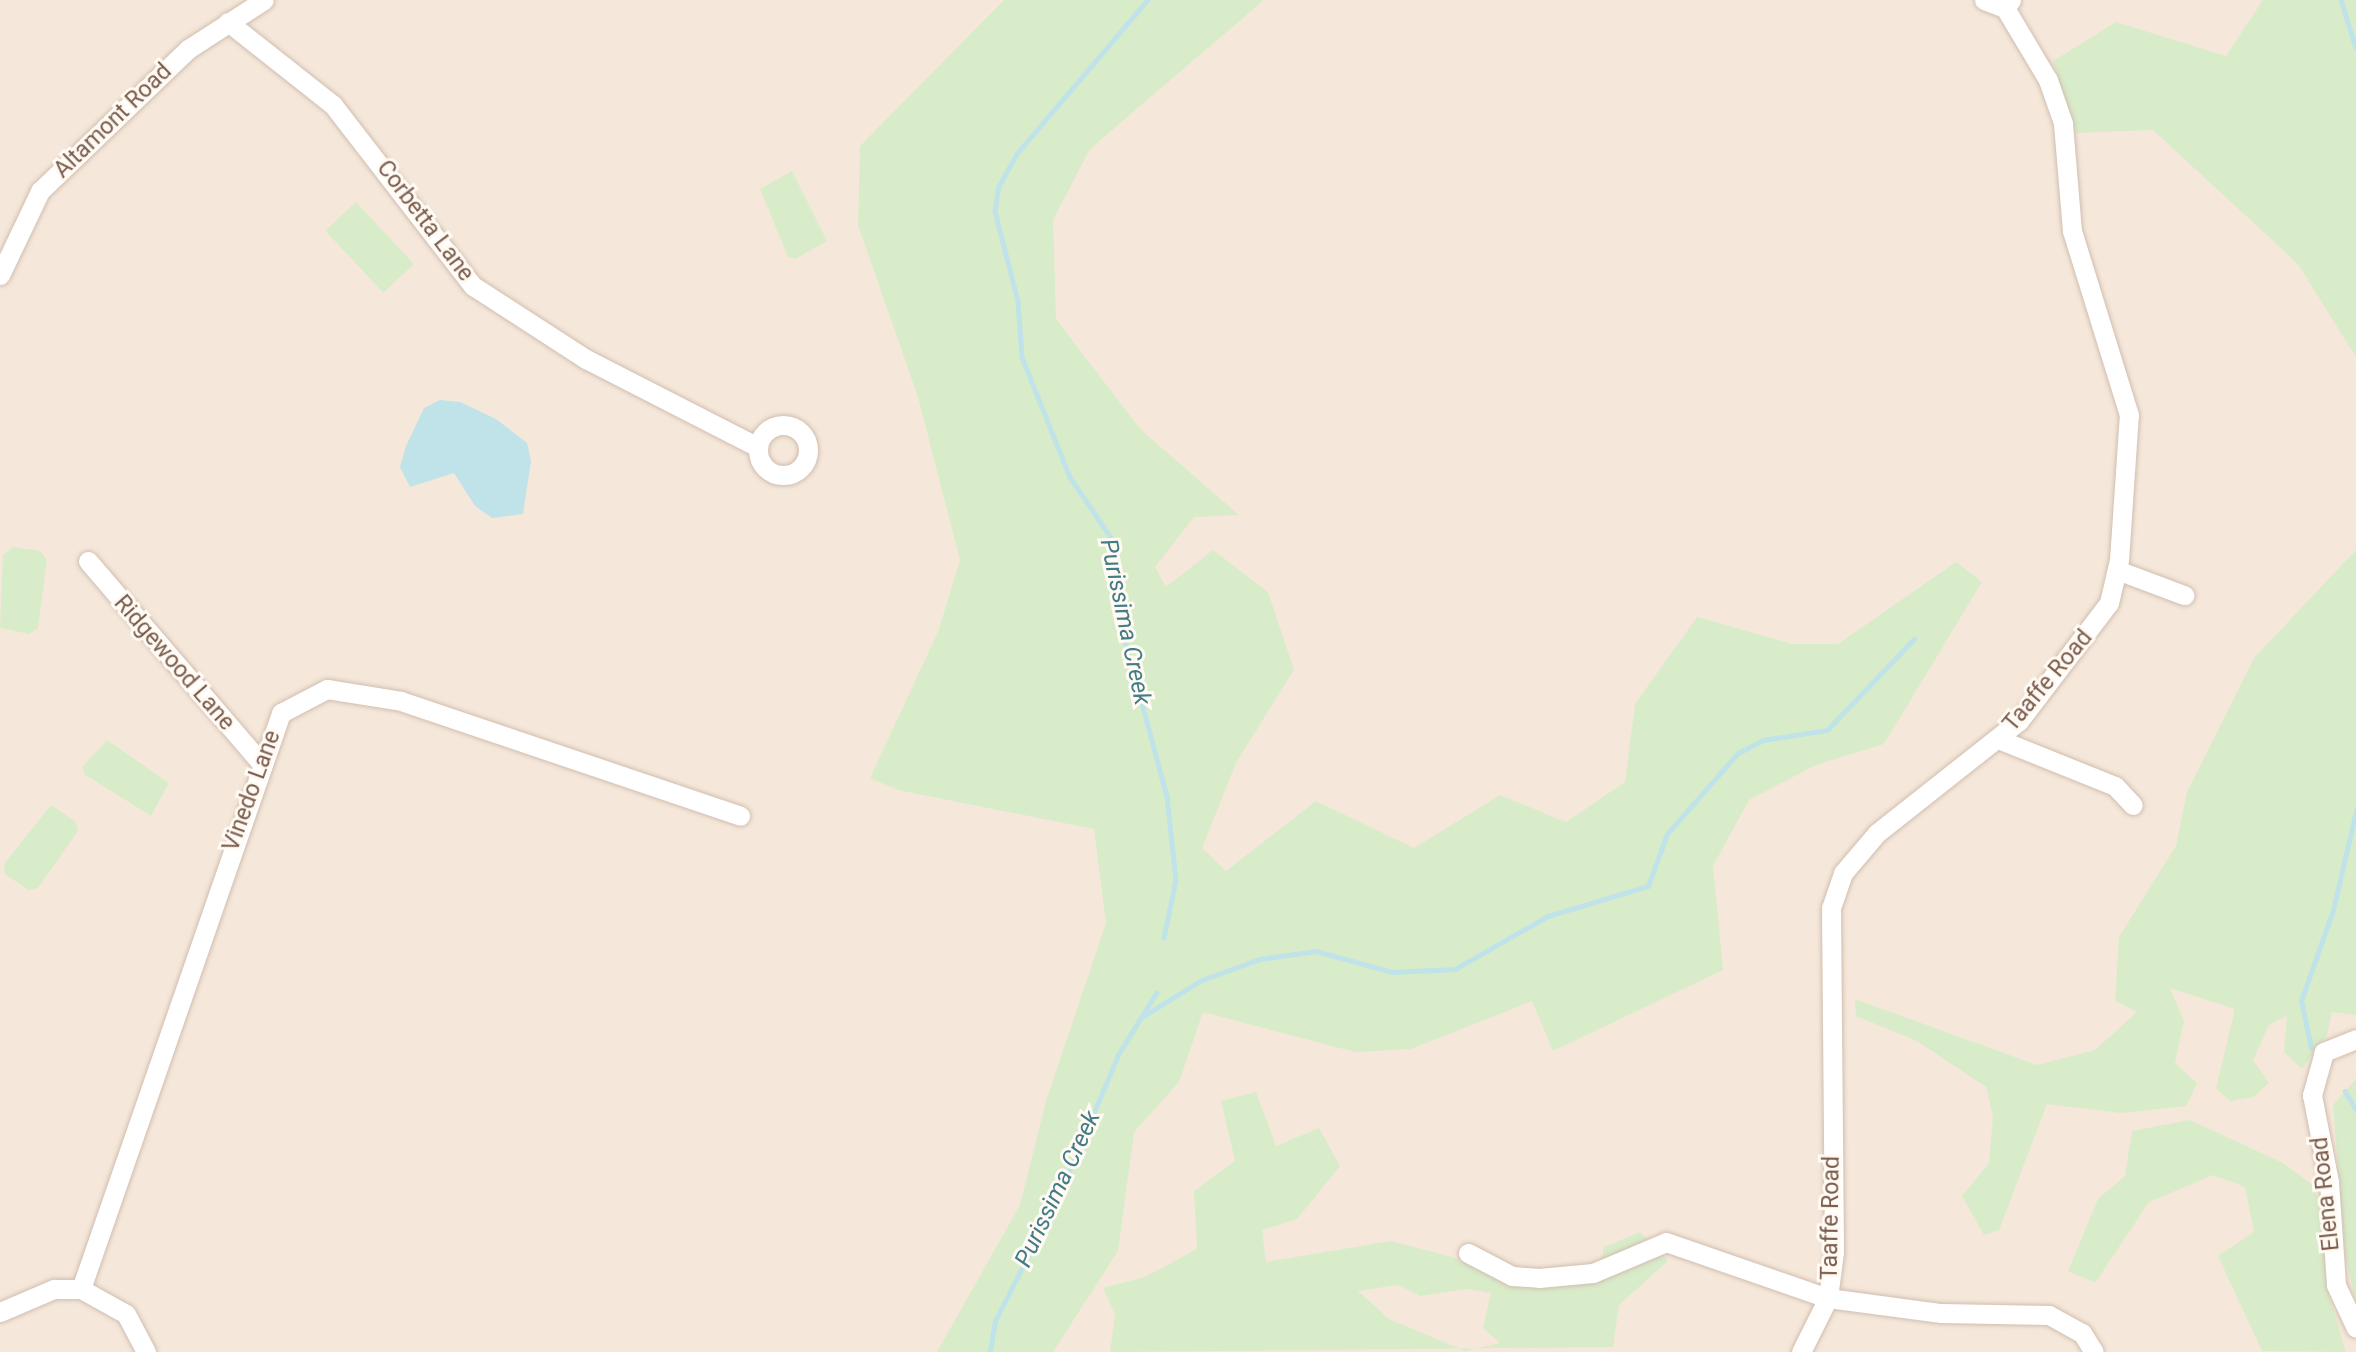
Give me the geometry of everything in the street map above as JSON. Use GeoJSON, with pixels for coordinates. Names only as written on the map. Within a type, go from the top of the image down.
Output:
{"type":"FeatureCollection","features":[{"type":"Feature","properties":{"kind":"street","name":"Altamont Road"},"geometry":{"type":"LineString","coordinates":[[0,275],[40,191],[124,104],[228,22],[264,0]]}},
{"type":"Feature","properties":{"kind":"street"},"geometry":{"type":"LineString","coordinates":[[1984,0],[2008,4]]}},
{"type":"Feature","properties":{"kind":"street","name":"Taaffe Road"},"geometry":{"type":"LineString","coordinates":[[1801,1352],[1828,1298],[1834,1252],[1832,908],[1843,873],[1877,833],[1998,738],[2078,651],[2109,603],[2117,570],[2129,415],[2072,230],[2063,123],[2048,80],[2008,4]]}},
{"type":"Feature","properties":{"kind":"street","name":"Corbetta Lane"},"geometry":{"type":"LineString","coordinates":[[228,22],[333,105],[473,286],[597,366],[758,447]]}},
{"type":"Feature","properties":{"kind":"street","name":"Ridgewood Lane"},"geometry":{"type":"LineString","coordinates":[[88,561],[262,764]]}},
{"type":"Feature","properties":{"kind":"street"},"geometry":{"type":"LineString","coordinates":[[2117,570],[2184,595]]}},
{"type":"Feature","properties":{"kind":"street","name":"Vinedo Lane"},"geometry":{"type":"LineString","coordinates":[[81,1289],[281,713],[327,689],[401,701],[740,817]]}},
{"type":"Feature","properties":{"kind":"street"},"geometry":{"type":"LineString","coordinates":[[1998,738],[2115,786],[2133,806]]}},
{"type":"Feature","properties":{"kind":"street","name":"Elena Road"},"geometry":{"type":"LineString","coordinates":[[2356,1039],[2324,1052],[2312,1095],[2329,1182],[2336,1285],[2356,1328]]}},
{"type":"Feature","properties":{"kind":"street"},"geometry":{"type":"LineString","coordinates":[[1468,1253],[1512,1276],[1539,1279],[1593,1273],[1666,1242],[1828,1298],[1941,1313],[2049,1315],[2082,1334],[2094,1352]]}},
{"type":"Feature","properties":{"kind":"street"},"geometry":{"type":"LineString","coordinates":[[0,1312],[54,1289],[81,1289],[126,1314],[146,1352]]}},
{"type":"Feature","properties":{"kind":"shaded area"},"geometry":{"type":"Polygon","coordinates":[[[0,0],[2356,0],[2356,1352],[0,1352],[0,0]]]}},
{"type":"Feature","properties":{"kind":"green space"},"geometry":{"type":"Polygon","coordinates":[[[1004,0],[1264,0],[1090,149],[1053,220],[1056,319],[1141,430],[1239,515],[1194,517],[1155,567],[1166,587],[1213,550],[1268,592],[1294,670],[1236,763],[1202,848],[1226,871],[1316,801],[1414,848],[1500,795],[1566,822],[1625,782],[1635,704],[1697,617],[1792,644],[1838,644],[1956,562],[1982,582],[1884,744],[1816,765],[1749,800],[1713,866],[1723,970],[1553,1051],[1532,1001],[1411,1049],[1355,1052],[1203,1012],[1179,1082],[1134,1132],[1118,1251],[1053,1352],[937,1352],[1020,1205],[1046,1101],[1106,923],[1094,829],[898,790],[870,778],[938,632],[960,560],[918,397],[858,225],[860,146],[1004,0]]]}},
{"type":"Feature","properties":{"kind":"green space"},"geometry":{"type":"Polygon","coordinates":[[[2263,0],[2356,0],[2356,357],[2298,264],[2153,130],[2076,133],[2053,61],[2116,22],[2226,56],[2263,0]]]}},
{"type":"Feature","properties":{"kind":"green space"},"geometry":{"type":"Polygon","coordinates":[[[792,171],[827,241],[795,259],[788,257],[760,189],[792,171]]]}},
{"type":"Feature","properties":{"kind":"green space"},"geometry":{"type":"Polygon","coordinates":[[[356,202],[414,264],[383,293],[325,231],[356,202]]]}},
{"type":"Feature","properties":{"kind":"green space"},"geometry":{"type":"Polygon","coordinates":[[[13,547],[40,551],[47,560],[38,628],[29,634],[0,628],[3,555],[13,547]]]}},
{"type":"Feature","properties":{"kind":"green space"},"geometry":{"type":"Polygon","coordinates":[[[2356,550],[2356,1015],[2332,1012],[2327,1035],[2302,1069],[2284,1052],[2287,1016],[2269,1025],[2253,1060],[2269,1083],[2253,1097],[2230,1101],[2216,1088],[2235,1009],[2170,988],[2184,1021],[2175,1063],[2197,1083],[2186,1106],[2121,1113],[2047,1104],[1999,1230],[1984,1235],[1962,1196],[1989,1163],[1993,1116],[1986,1087],[1917,1041],[1856,1016],[1855,999],[2037,1065],[2095,1050],[2137,1012],[2115,1001],[2119,937],[2176,846],[2187,792],[2254,658],[2356,550]]]}},
{"type":"Feature","properties":{"kind":"green space"},"geometry":{"type":"Polygon","coordinates":[[[107,740],[169,783],[151,816],[84,774],[83,766],[107,740]]]}},
{"type":"Feature","properties":{"kind":"green space"},"geometry":{"type":"Polygon","coordinates":[[[51,805],[76,822],[78,831],[38,888],[28,890],[5,874],[4,864],[51,805]]]}},
{"type":"Feature","properties":{"kind":"green space"},"geometry":{"type":"Polygon","coordinates":[[[2356,1079],[2356,1305],[2345,1253],[2333,1105],[2356,1079]]]}},
{"type":"Feature","properties":{"kind":"green space"},"geometry":{"type":"Polygon","coordinates":[[[1256,1092],[1276,1146],[1319,1128],[1340,1166],[1297,1219],[1262,1230],[1266,1262],[1391,1241],[1452,1257],[1513,1283],[1599,1276],[1604,1247],[1640,1232],[1668,1261],[1619,1305],[1613,1347],[1477,1348],[1500,1343],[1483,1328],[1491,1293],[1467,1289],[1420,1296],[1398,1285],[1358,1291],[1389,1319],[1459,1349],[1110,1352],[1115,1314],[1103,1288],[1145,1277],[1197,1249],[1194,1191],[1235,1161],[1221,1101],[1256,1092]]]}},
{"type":"Feature","properties":{"kind":"green space"},"geometry":{"type":"Polygon","coordinates":[[[2190,1120],[2283,1163],[2313,1185],[2328,1229],[2329,1296],[2346,1352],[2262,1351],[2218,1256],[2254,1232],[2245,1187],[2213,1175],[2149,1202],[2095,1283],[2068,1271],[2098,1199],[2125,1176],[2132,1131],[2190,1120]]]}},
{"type":"Feature","properties":{"kind":"water"},"geometry":{"type":"Polygon","coordinates":[[[440,400],[460,402],[496,419],[527,443],[531,461],[523,514],[492,518],[475,506],[454,473],[410,487],[400,467],[406,446],[424,408],[440,400]]]}},
{"type":"Feature","properties":{"kind":"waterway","name":"Purissima Creek"},"geometry":{"type":"LineString","coordinates":[[1148,0],[1017,154],[999,186],[995,211],[1018,301],[1022,357],[1070,477],[1110,536],[1124,636],[1167,797],[1176,880],[1164,938]]}},
{"type":"Feature","properties":{"kind":"waterway"},"geometry":{"type":"LineString","coordinates":[[2341,0],[2356,48]]}},
{"type":"Feature","properties":{"kind":"waterway"},"geometry":{"type":"LineString","coordinates":[[1142,1017],[1202,980],[1260,959],[1316,951],[1392,972],[1455,969],[1548,916],[1648,886],[1667,834],[1738,753],[1763,740],[1827,730],[1914,639]]}},
{"type":"Feature","properties":{"kind":"waterway"},"geometry":{"type":"LineString","coordinates":[[2311,1048],[2301,1001],[2333,910],[2356,811]]}},
{"type":"Feature","properties":{"kind":"waterway","name":"Purissima Creek"},"geometry":{"type":"LineString","coordinates":[[990,1352],[995,1321],[1060,1193],[1118,1055],[1156,993]]}},
{"type":"Feature","properties":{"kind":"waterway"},"geometry":{"type":"LineString","coordinates":[[2345,1091],[2356,1110]]}}]}
